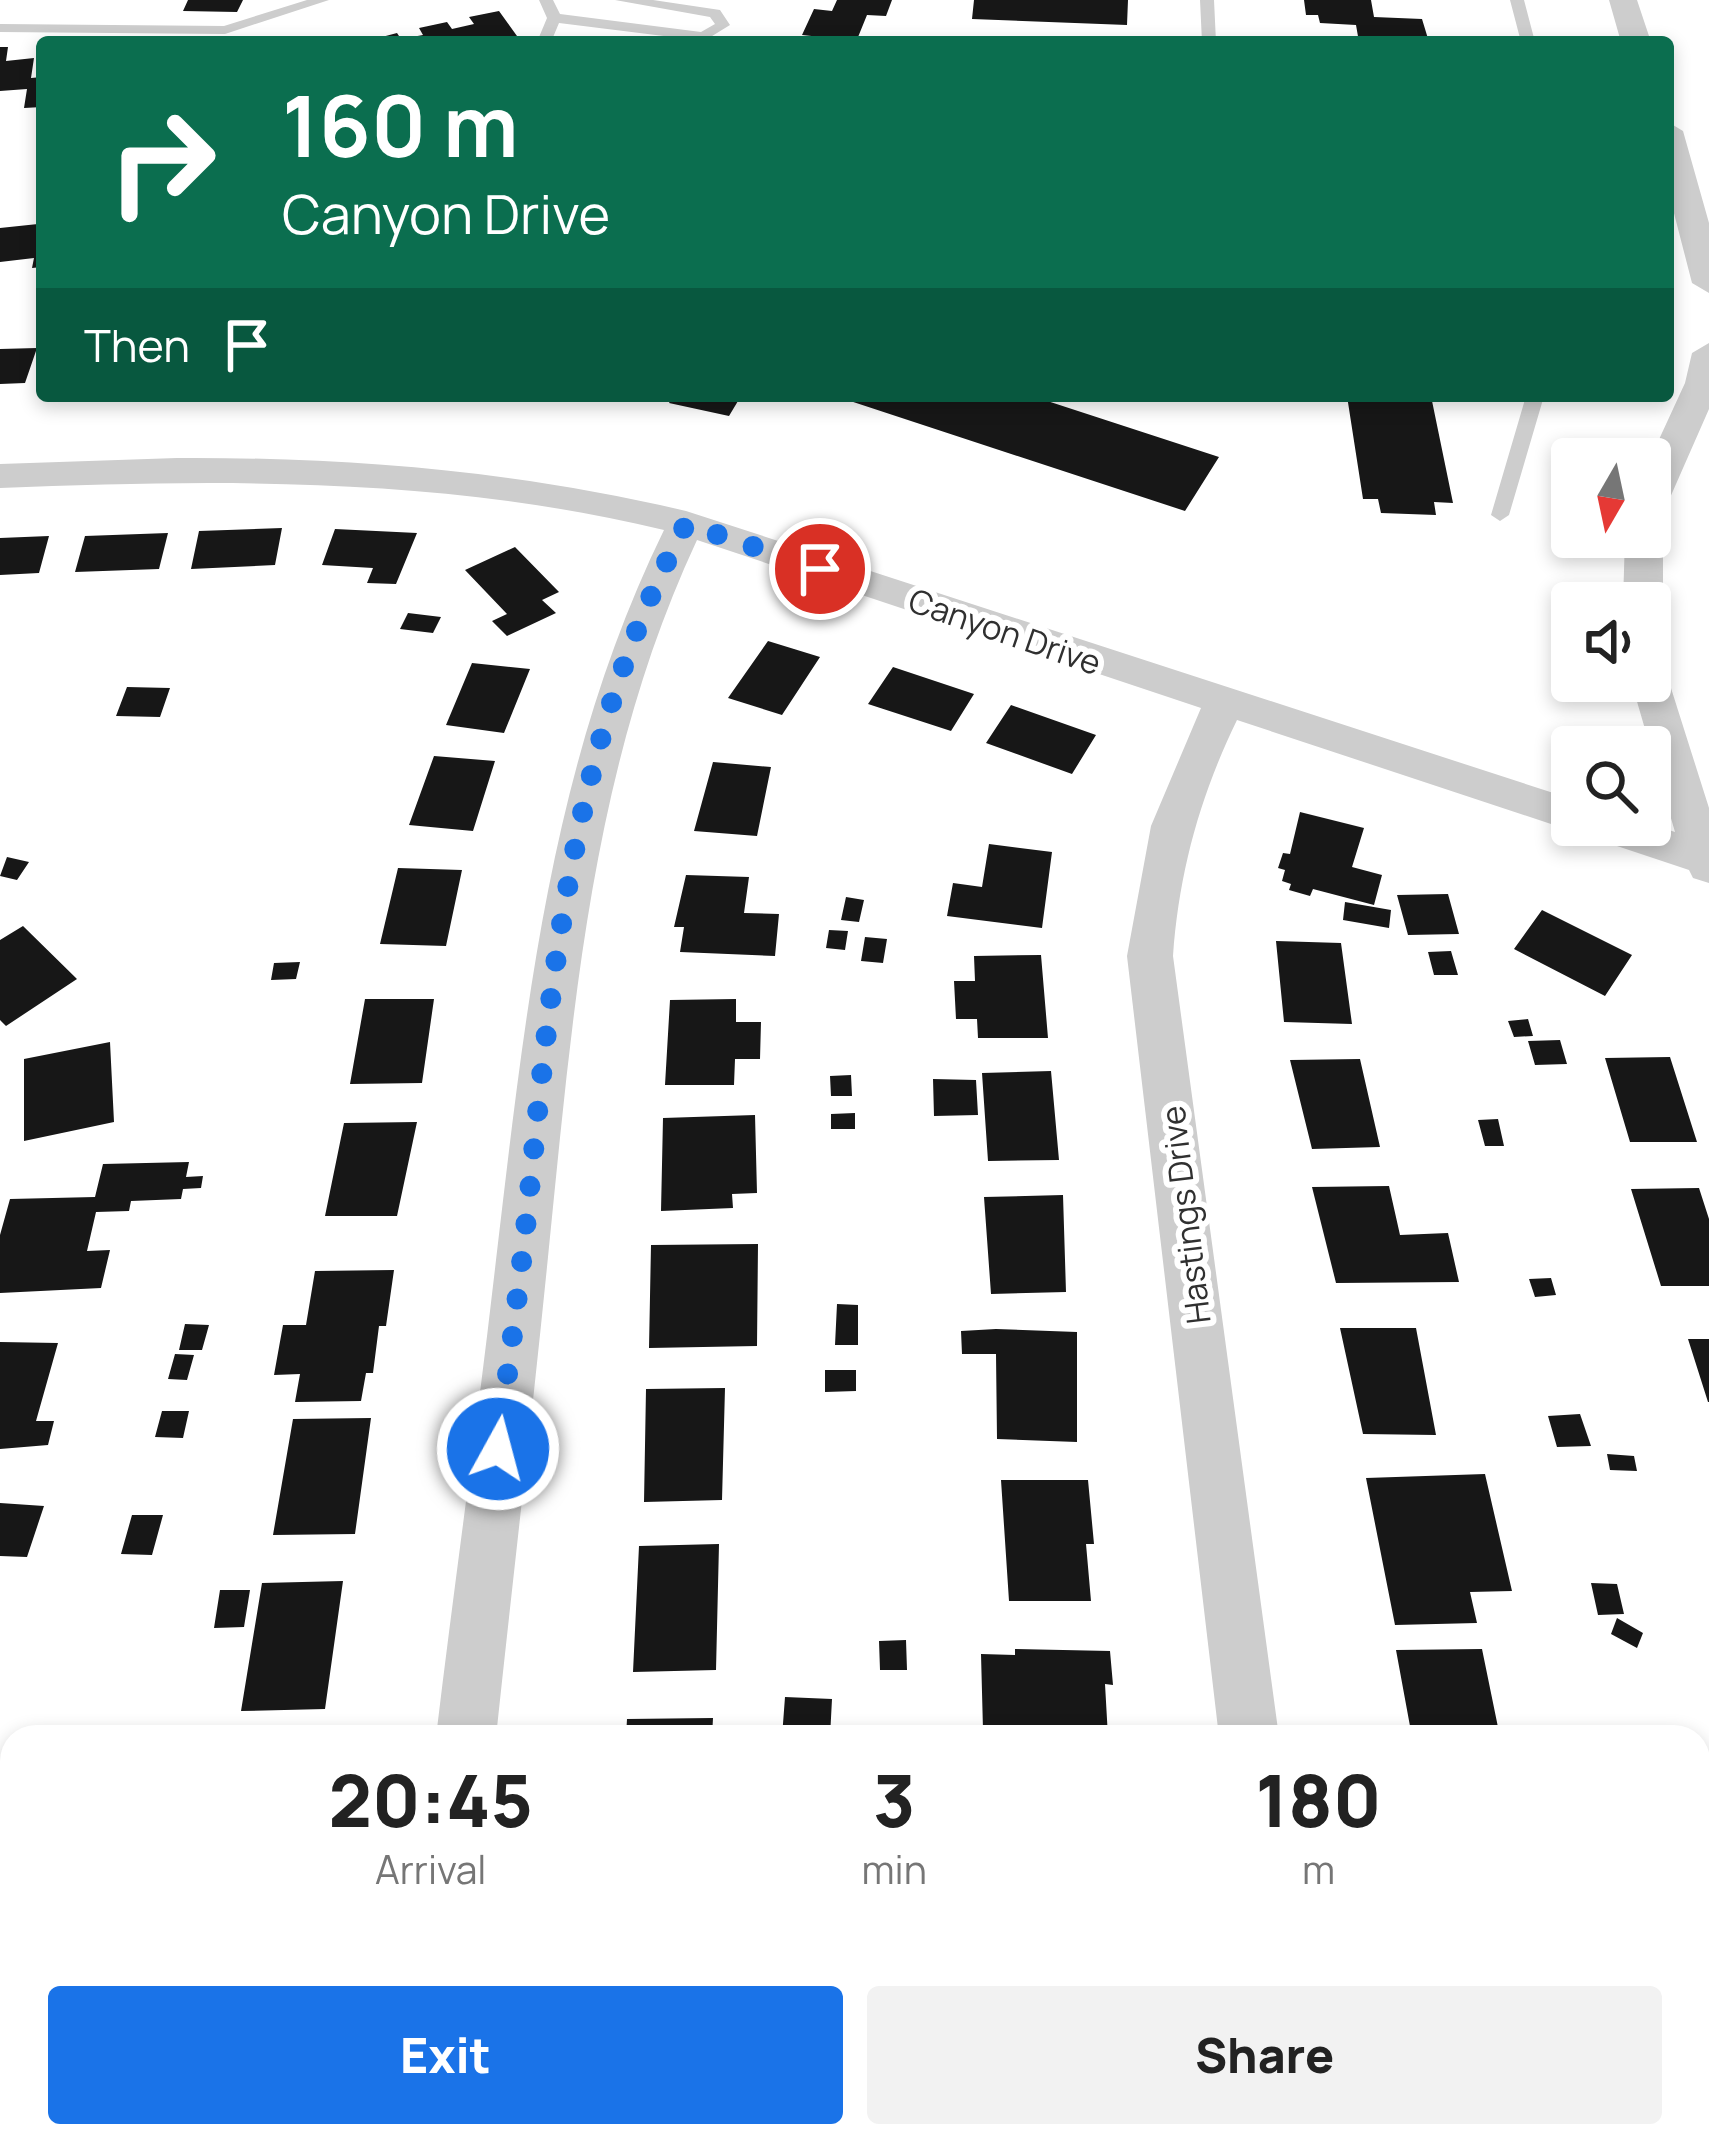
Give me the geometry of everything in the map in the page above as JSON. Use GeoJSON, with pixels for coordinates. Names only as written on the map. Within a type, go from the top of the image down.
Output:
{"type":"FeatureCollection","features":[{"type":"Feature","properties":{"kind":"street"},"geometry":{"type":"LineString","coordinates":[[1623,0],[1634,36]]}},
{"type":"Feature","properties":{"kind":"street"},"geometry":{"type":"LineString","coordinates":[[1709,146],[1680,154],[1709,283]]}},
{"type":"Feature","properties":{"kind":"street"},"geometry":{"type":"LineString","coordinates":[[1671,454],[1703,383],[1709,353]]}},
{"type":"Feature","properties":{"kind":"street","name":"Canyon Drive"},"geometry":{"type":"LineString","coordinates":[[0,476],[286,469],[436,474],[590,498],[686,524],[1223,705],[1551,808]]}},
{"type":"Feature","properties":{"kind":"street"},"geometry":{"type":"LineString","coordinates":[[467,1725],[538,1078],[568,879],[634,628],[686,524]]}},
{"type":"Feature","properties":{"kind":"street"},"geometry":{"type":"LineString","coordinates":[[1657,702],[1678,782],[1707,862]]}},
{"type":"Feature","properties":{"kind":"street","name":"Hastings Drive"},"geometry":{"type":"LineString","coordinates":[[1223,705],[1190,770],[1160,856],[1150,956],[1247,1725]]}},
{"type":"Feature","properties":{"kind":"street"},"geometry":{"type":"LineString","coordinates":[[1662,846],[1707,862]]}},
{"type":"Feature","properties":{"kind":"lane"},"geometry":{"type":"LineString","coordinates":[[0,28],[225,30],[322,0]]}},
{"type":"Feature","properties":{"kind":"lane"},"geometry":{"type":"LineString","coordinates":[[546,0],[554,19],[547,36]]}},
{"type":"Feature","properties":{"kind":"lane"},"geometry":{"type":"LineString","coordinates":[[622,0],[722,17]]}},
{"type":"Feature","properties":{"kind":"lane"},"geometry":{"type":"LineString","coordinates":[[708,36],[716,34],[733,0]]}},
{"type":"Feature","properties":{"kind":"lane"},"geometry":{"type":"LineString","coordinates":[[1207,0],[1209,36]]}},
{"type":"Feature","properties":{"kind":"lane"},"geometry":{"type":"LineString","coordinates":[[1517,0],[1526,36]]}},
{"type":"Feature","properties":{"kind":"lane"},"geometry":{"type":"LineString","coordinates":[[554,19],[696,36]]}},
{"type":"Feature","properties":{"kind":"lane"},"geometry":{"type":"LineString","coordinates":[[1500,515],[1533,402]]}},
{"type":"Feature","properties":{"kind":"building"},"geometry":{"type":"Polygon","coordinates":[[[188,0],[243,0],[237,12],[183,11],[188,0]]]}},
{"type":"Feature","properties":{"kind":"building"},"geometry":{"type":"Polygon","coordinates":[[[837,0],[892,0],[886,16],[867,15],[858,36],[802,35],[814,9],[832,11],[837,0]]]}},
{"type":"Feature","properties":{"kind":"building"},"geometry":{"type":"Polygon","coordinates":[[[974,0],[1128,0],[1127,25],[972,19],[974,0]]]}},
{"type":"Feature","properties":{"kind":"building"},"geometry":{"type":"Polygon","coordinates":[[[1304,0],[1371,0],[1374,17],[1422,19],[1427,36],[1358,36],[1356,25],[1320,23],[1318,15],[1306,15],[1304,0]]]}},
{"type":"Feature","properties":{"kind":"building"},"geometry":{"type":"Polygon","coordinates":[[[499,11],[517,36],[418,36],[423,35],[419,28],[447,22],[452,29],[474,24],[469,17],[499,11]]]}},
{"type":"Feature","properties":{"kind":"building"},"geometry":{"type":"Polygon","coordinates":[[[0,47],[8,47],[6,61],[34,58],[31,78],[36,78],[36,107],[24,108],[27,89],[0,91],[0,47]]]}},
{"type":"Feature","properties":{"kind":"building"},"geometry":{"type":"Polygon","coordinates":[[[36,224],[36,268],[32,268],[34,258],[0,262],[0,228],[36,224]]]}},
{"type":"Feature","properties":{"kind":"building"},"geometry":{"type":"Polygon","coordinates":[[[36,348],[25,383],[0,384],[0,349],[36,348]]]}},
{"type":"Feature","properties":{"kind":"building"},"geometry":{"type":"Polygon","coordinates":[[[670,402],[737,402],[729,416],[670,402]]]}},
{"type":"Feature","properties":{"kind":"building"},"geometry":{"type":"Polygon","coordinates":[[[853,402],[1050,402],[1219,457],[1185,511],[853,402]]]}},
{"type":"Feature","properties":{"kind":"building"},"geometry":{"type":"Polygon","coordinates":[[[1348,402],[1432,402],[1453,503],[1434,502],[1436,515],[1381,513],[1378,499],[1363,499],[1348,402]]]}},
{"type":"Feature","properties":{"kind":"building"},"geometry":{"type":"Polygon","coordinates":[[[282,528],[275,565],[191,569],[199,531],[282,528]]]}},
{"type":"Feature","properties":{"kind":"building"},"geometry":{"type":"Polygon","coordinates":[[[335,529],[417,533],[396,584],[367,583],[373,568],[322,565],[335,529]]]}},
{"type":"Feature","properties":{"kind":"building"},"geometry":{"type":"Polygon","coordinates":[[[168,533],[159,569],[75,572],[85,536],[168,533]]]}},
{"type":"Feature","properties":{"kind":"building"},"geometry":{"type":"Polygon","coordinates":[[[49,536],[39,573],[0,575],[0,538],[49,536]]]}},
{"type":"Feature","properties":{"kind":"building"},"geometry":{"type":"Polygon","coordinates":[[[515,547],[559,592],[542,600],[556,613],[507,636],[492,621],[507,614],[465,570],[515,547]]]}},
{"type":"Feature","properties":{"kind":"building"},"geometry":{"type":"Polygon","coordinates":[[[408,613],[441,617],[433,633],[400,629],[408,613]]]}},
{"type":"Feature","properties":{"kind":"building"},"geometry":{"type":"Polygon","coordinates":[[[768,641],[820,657],[782,715],[728,698],[768,641]]]}},
{"type":"Feature","properties":{"kind":"building"},"geometry":{"type":"Polygon","coordinates":[[[472,663],[530,669],[504,733],[446,725],[472,663]]]}},
{"type":"Feature","properties":{"kind":"building"},"geometry":{"type":"Polygon","coordinates":[[[893,667],[974,694],[951,731],[868,704],[893,667]]]}},
{"type":"Feature","properties":{"kind":"building"},"geometry":{"type":"Polygon","coordinates":[[[127,687],[170,688],[160,717],[116,716],[127,687]]]}},
{"type":"Feature","properties":{"kind":"building"},"geometry":{"type":"Polygon","coordinates":[[[1011,705],[1096,735],[1072,774],[986,743],[1011,705]]]}},
{"type":"Feature","properties":{"kind":"building"},"geometry":{"type":"Polygon","coordinates":[[[434,756],[495,761],[473,831],[409,825],[434,756]]]}},
{"type":"Feature","properties":{"kind":"building"},"geometry":{"type":"Polygon","coordinates":[[[713,762],[771,767],[757,836],[694,831],[713,762]]]}},
{"type":"Feature","properties":{"kind":"building"},"geometry":{"type":"Polygon","coordinates":[[[1300,812],[1364,828],[1352,867],[1382,875],[1374,905],[1313,889],[1310,896],[1289,890],[1291,884],[1282,881],[1285,870],[1278,868],[1283,853],[1290,854],[1300,812]]]}},
{"type":"Feature","properties":{"kind":"building"},"geometry":{"type":"Polygon","coordinates":[[[989,844],[1052,852],[1042,928],[947,916],[953,883],[982,887],[989,844]]]}},
{"type":"Feature","properties":{"kind":"building"},"geometry":{"type":"Polygon","coordinates":[[[7,857],[29,862],[17,880],[0,876],[7,857]]]}},
{"type":"Feature","properties":{"kind":"building"},"geometry":{"type":"Polygon","coordinates":[[[398,868],[462,870],[446,946],[380,944],[398,868]]]}},
{"type":"Feature","properties":{"kind":"building"},"geometry":{"type":"Polygon","coordinates":[[[686,875],[749,877],[744,913],[779,914],[775,956],[680,952],[684,927],[674,927],[686,875]]]}},
{"type":"Feature","properties":{"kind":"building"},"geometry":{"type":"Polygon","coordinates":[[[1448,894],[1459,934],[1408,935],[1397,895],[1448,894]]]}},
{"type":"Feature","properties":{"kind":"building"},"geometry":{"type":"Polygon","coordinates":[[[846,897],[864,900],[859,922],[841,920],[846,897]]]}},
{"type":"Feature","properties":{"kind":"building"},"geometry":{"type":"Polygon","coordinates":[[[1345,902],[1391,910],[1389,928],[1343,920],[1345,902]]]}},
{"type":"Feature","properties":{"kind":"building"},"geometry":{"type":"Polygon","coordinates":[[[1542,910],[1632,955],[1605,996],[1514,949],[1542,910]]]}},
{"type":"Feature","properties":{"kind":"building"},"geometry":{"type":"Polygon","coordinates":[[[23,926],[77,979],[6,1026],[0,1020],[0,940],[23,926]]]}},
{"type":"Feature","properties":{"kind":"building"},"geometry":{"type":"Polygon","coordinates":[[[829,930],[848,931],[845,950],[826,948],[829,930]]]}},
{"type":"Feature","properties":{"kind":"building"},"geometry":{"type":"Polygon","coordinates":[[[865,937],[887,939],[883,963],[861,961],[865,937]]]}},
{"type":"Feature","properties":{"kind":"building"},"geometry":{"type":"Polygon","coordinates":[[[1276,941],[1341,943],[1352,1024],[1284,1022],[1276,941]]]}},
{"type":"Feature","properties":{"kind":"building"},"geometry":{"type":"Polygon","coordinates":[[[1451,951],[1458,975],[1434,975],[1428,952],[1451,951]]]}},
{"type":"Feature","properties":{"kind":"building"},"geometry":{"type":"Polygon","coordinates":[[[1041,955],[1048,1038],[978,1038],[977,1019],[956,1019],[954,981],[975,981],[974,956],[1041,955]]]}},
{"type":"Feature","properties":{"kind":"building"},"geometry":{"type":"Polygon","coordinates":[[[300,962],[296,979],[271,980],[274,963],[300,962]]]}},
{"type":"Feature","properties":{"kind":"building"},"geometry":{"type":"Polygon","coordinates":[[[365,999],[434,999],[422,1083],[350,1084],[365,999]]]}},
{"type":"Feature","properties":{"kind":"building"},"geometry":{"type":"Polygon","coordinates":[[[736,999],[736,1022],[761,1022],[760,1059],[735,1059],[734,1085],[665,1085],[670,1000],[736,999]]]}},
{"type":"Feature","properties":{"kind":"building"},"geometry":{"type":"Polygon","coordinates":[[[1528,1019],[1533,1036],[1514,1037],[1508,1021],[1528,1019]]]}},
{"type":"Feature","properties":{"kind":"building"},"geometry":{"type":"Polygon","coordinates":[[[1560,1040],[1567,1064],[1535,1065],[1528,1041],[1560,1040]]]}},
{"type":"Feature","properties":{"kind":"building"},"geometry":{"type":"Polygon","coordinates":[[[110,1042],[114,1122],[24,1141],[24,1059],[110,1042]]]}},
{"type":"Feature","properties":{"kind":"building"},"geometry":{"type":"Polygon","coordinates":[[[1670,1057],[1697,1142],[1630,1142],[1605,1058],[1670,1057]]]}},
{"type":"Feature","properties":{"kind":"building"},"geometry":{"type":"Polygon","coordinates":[[[1360,1059],[1380,1147],[1312,1149],[1290,1060],[1360,1059]]]}},
{"type":"Feature","properties":{"kind":"building"},"geometry":{"type":"Polygon","coordinates":[[[1051,1071],[1059,1160],[988,1161],[982,1073],[1051,1071]]]}},
{"type":"Feature","properties":{"kind":"building"},"geometry":{"type":"Polygon","coordinates":[[[851,1075],[852,1096],[831,1096],[830,1076],[851,1075]]]}},
{"type":"Feature","properties":{"kind":"building"},"geometry":{"type":"Polygon","coordinates":[[[933,1079],[976,1080],[978,1115],[934,1116],[933,1079]]]}},
{"type":"Feature","properties":{"kind":"building"},"geometry":{"type":"Polygon","coordinates":[[[855,1113],[855,1129],[831,1129],[831,1114],[855,1113]]]}},
{"type":"Feature","properties":{"kind":"building"},"geometry":{"type":"Polygon","coordinates":[[[755,1115],[757,1193],[732,1194],[733,1208],[661,1211],[663,1118],[755,1115]]]}},
{"type":"Feature","properties":{"kind":"building"},"geometry":{"type":"Polygon","coordinates":[[[1498,1119],[1504,1146],[1485,1146],[1478,1120],[1498,1119]]]}},
{"type":"Feature","properties":{"kind":"building"},"geometry":{"type":"Polygon","coordinates":[[[417,1122],[397,1216],[325,1216],[344,1123],[417,1122]]]}},
{"type":"Feature","properties":{"kind":"building"},"geometry":{"type":"Polygon","coordinates":[[[189,1162],[186,1177],[203,1176],[201,1188],[183,1189],[181,1199],[131,1201],[129,1211],[96,1212],[87,1251],[110,1250],[101,1288],[0,1293],[0,1235],[10,1199],[95,1197],[103,1164],[189,1162]]]}},
{"type":"Feature","properties":{"kind":"building"},"geometry":{"type":"Polygon","coordinates":[[[1389,1186],[1400,1235],[1448,1233],[1459,1282],[1336,1283],[1312,1187],[1389,1186]]]}},
{"type":"Feature","properties":{"kind":"building"},"geometry":{"type":"Polygon","coordinates":[[[1699,1188],[1709,1219],[1709,1286],[1661,1286],[1631,1189],[1699,1188]]]}},
{"type":"Feature","properties":{"kind":"building"},"geometry":{"type":"Polygon","coordinates":[[[1063,1195],[1066,1292],[991,1294],[984,1197],[1063,1195]]]}},
{"type":"Feature","properties":{"kind":"building"},"geometry":{"type":"Polygon","coordinates":[[[758,1244],[757,1346],[649,1348],[651,1245],[758,1244]]]}},
{"type":"Feature","properties":{"kind":"building"},"geometry":{"type":"Polygon","coordinates":[[[394,1270],[386,1326],[379,1326],[373,1373],[366,1373],[361,1401],[295,1402],[300,1374],[274,1375],[283,1325],[306,1325],[315,1271],[394,1270]]]}},
{"type":"Feature","properties":{"kind":"building"},"geometry":{"type":"Polygon","coordinates":[[[1551,1278],[1556,1295],[1535,1297],[1529,1279],[1551,1278]]]}},
{"type":"Feature","properties":{"kind":"building"},"geometry":{"type":"Polygon","coordinates":[[[837,1304],[858,1305],[858,1345],[835,1345],[837,1304]]]}},
{"type":"Feature","properties":{"kind":"building"},"geometry":{"type":"Polygon","coordinates":[[[185,1324],[209,1325],[202,1350],[179,1350],[185,1324]]]}},
{"type":"Feature","properties":{"kind":"building"},"geometry":{"type":"Polygon","coordinates":[[[1340,1328],[1416,1328],[1436,1435],[1363,1434],[1340,1328]]]}},
{"type":"Feature","properties":{"kind":"building"},"geometry":{"type":"Polygon","coordinates":[[[961,1331],[1077,1332],[1077,1442],[997,1439],[996,1354],[962,1354],[961,1331]]]}},
{"type":"Feature","properties":{"kind":"building"},"geometry":{"type":"Polygon","coordinates":[[[1688,1339],[1709,1339],[1709,1402],[1708,1402],[1688,1339]]]}},
{"type":"Feature","properties":{"kind":"building"},"geometry":{"type":"Polygon","coordinates":[[[0,1342],[58,1343],[36,1421],[54,1421],[48,1445],[0,1449],[0,1342]]]}},
{"type":"Feature","properties":{"kind":"building"},"geometry":{"type":"Polygon","coordinates":[[[175,1354],[194,1355],[187,1380],[168,1379],[175,1354]]]}},
{"type":"Feature","properties":{"kind":"building"},"geometry":{"type":"Polygon","coordinates":[[[825,1370],[856,1370],[856,1391],[825,1392],[825,1370]]]}},
{"type":"Feature","properties":{"kind":"building"},"geometry":{"type":"Polygon","coordinates":[[[725,1388],[722,1500],[644,1502],[646,1389],[725,1388]]]}},
{"type":"Feature","properties":{"kind":"building"},"geometry":{"type":"Polygon","coordinates":[[[162,1411],[189,1411],[183,1438],[155,1437],[162,1411]]]}},
{"type":"Feature","properties":{"kind":"building"},"geometry":{"type":"Polygon","coordinates":[[[1580,1414],[1591,1446],[1557,1447],[1548,1416],[1580,1414]]]}},
{"type":"Feature","properties":{"kind":"building"},"geometry":{"type":"Polygon","coordinates":[[[371,1418],[355,1534],[273,1535],[293,1419],[371,1418]]]}},
{"type":"Feature","properties":{"kind":"building"},"geometry":{"type":"Polygon","coordinates":[[[1607,1454],[1634,1456],[1637,1471],[1610,1470],[1607,1454]]]}},
{"type":"Feature","properties":{"kind":"building"},"geometry":{"type":"Polygon","coordinates":[[[1485,1474],[1512,1591],[1470,1592],[1477,1623],[1395,1625],[1366,1478],[1485,1474]]]}},
{"type":"Feature","properties":{"kind":"building"},"geometry":{"type":"Polygon","coordinates":[[[1001,1480],[1088,1480],[1094,1544],[1086,1544],[1091,1601],[1009,1601],[1001,1480]]]}},
{"type":"Feature","properties":{"kind":"building"},"geometry":{"type":"Polygon","coordinates":[[[0,1503],[44,1506],[27,1557],[0,1556],[0,1503]]]}},
{"type":"Feature","properties":{"kind":"building"},"geometry":{"type":"Polygon","coordinates":[[[132,1515],[163,1515],[152,1555],[121,1554],[132,1515]]]}},
{"type":"Feature","properties":{"kind":"building"},"geometry":{"type":"Polygon","coordinates":[[[719,1544],[716,1670],[633,1672],[639,1546],[719,1544]]]}},
{"type":"Feature","properties":{"kind":"building"},"geometry":{"type":"Polygon","coordinates":[[[343,1581],[325,1709],[241,1711],[262,1583],[343,1581]]]}},
{"type":"Feature","properties":{"kind":"building"},"geometry":{"type":"Polygon","coordinates":[[[1591,1583],[1617,1584],[1624,1614],[1598,1615],[1591,1583]]]}},
{"type":"Feature","properties":{"kind":"building"},"geometry":{"type":"Polygon","coordinates":[[[220,1590],[250,1590],[244,1627],[214,1628],[220,1590]]]}},
{"type":"Feature","properties":{"kind":"building"},"geometry":{"type":"Polygon","coordinates":[[[1617,1618],[1643,1633],[1637,1648],[1611,1634],[1617,1618]]]}},
{"type":"Feature","properties":{"kind":"building"},"geometry":{"type":"Polygon","coordinates":[[[906,1640],[907,1670],[880,1670],[879,1641],[906,1640]]]}},
{"type":"Feature","properties":{"kind":"building"},"geometry":{"type":"Polygon","coordinates":[[[1015,1649],[1110,1651],[1113,1685],[1105,1684],[1107,1725],[983,1725],[981,1654],[1015,1655],[1015,1649]]]}},
{"type":"Feature","properties":{"kind":"building"},"geometry":{"type":"Polygon","coordinates":[[[1482,1649],[1498,1725],[1410,1725],[1396,1650],[1482,1649]]]}},
{"type":"Feature","properties":{"kind":"building"},"geometry":{"type":"Polygon","coordinates":[[[785,1697],[832,1699],[831,1725],[783,1725],[785,1697]]]}},
{"type":"Feature","properties":{"kind":"building"},"geometry":{"type":"Polygon","coordinates":[[[713,1718],[713,1725],[627,1725],[627,1719],[713,1718]]]}},
{"type":"Feature","properties":{"kind":"route"},"geometry":{"type":"LineString","coordinates":[[498,1449],[538,1078],[568,879],[606,720],[634,628],[686,524],[820,569]]}}]}
